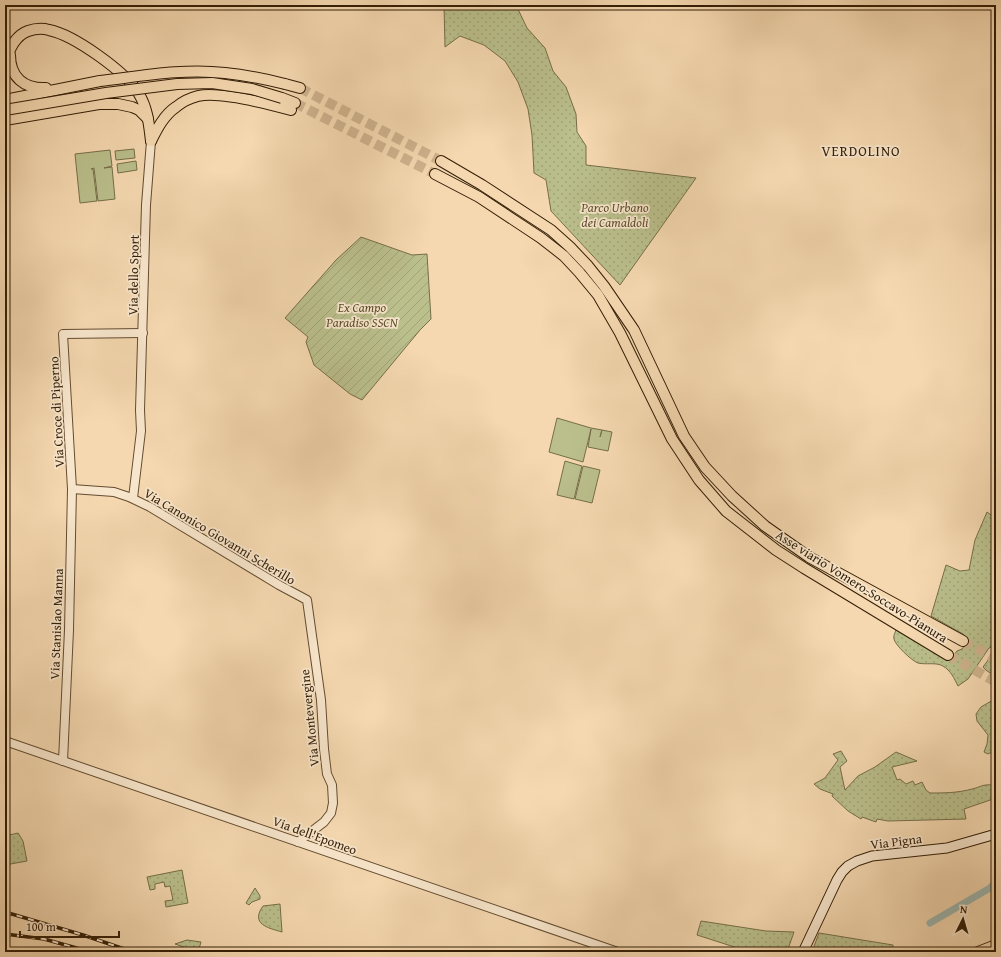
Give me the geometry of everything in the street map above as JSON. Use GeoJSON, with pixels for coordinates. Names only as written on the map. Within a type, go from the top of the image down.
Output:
{"type":"FeatureCollection","features":[{"type":"Feature","properties":{"kind":"highway"},"geometry":{"type":"LineString","coordinates":[[5,65],[10,49],[20,35],[28,31],[38,29],[50,30],[62,34],[102,58],[131,82],[142,100],[148,119],[151,141]]}},
{"type":"Feature","properties":{"kind":"highway"},"geometry":{"type":"LineString","coordinates":[[10,49],[10,67],[17,78],[28,85],[39,88],[66,87]]}},
{"type":"Feature","properties":{"kind":"highway"},"geometry":{"type":"LineString","coordinates":[[5,100],[100,81],[160,74],[194,72],[224,73],[260,78],[300,88]]}},
{"type":"Feature","properties":{"kind":"highway"},"geometry":{"type":"LineString","coordinates":[[5,110],[106,93],[177,84],[212,83],[252,89],[282,103]]}},
{"type":"Feature","properties":{"kind":"highway"},"geometry":{"type":"LineString","coordinates":[[151,141],[165,118],[174,107],[186,100],[199,96],[217,96],[282,103],[293,106]]}},
{"type":"Feature","properties":{"kind":"highway"},"geometry":{"type":"LineString","coordinates":[[5,120],[99,104],[118,104],[132,107],[139,110],[148,119]]}},
{"type":"Feature","properties":{"kind":"highway","name":"Asse viario Vomero-Soccavo-Pianura"},"geometry":{"type":"LineString","coordinates":[[441,161],[482,185],[551,230],[570,247],[604,286],[634,330],[684,436],[705,467],[732,496],[765,526],[809,557],[963,641]]}},
{"type":"Feature","properties":{"kind":"highway","name":"Asse viario Vomero-Soccavo-Pianura"},"geometry":{"type":"LineString","coordinates":[[435,174],[479,197],[541,238],[564,256],[579,272],[598,296],[620,333],[672,439],[699,480],[726,511],[782,554],[948,655]]}},
{"type":"Feature","properties":{"kind":"highway"},"geometry":{"type":"LineString","coordinates":[[978,952],[996,944]]}},
{"type":"Feature","properties":{"kind":"main road","name":"Via Pigna"},"geometry":{"type":"LineString","coordinates":[[804,948],[842,872],[857,861],[872,856],[947,848],[996,834]]}},
{"type":"Feature","properties":{"kind":"street","name":"Via dello Sport"},"geometry":{"type":"LineString","coordinates":[[133,498],[141,430],[140,410],[146,205],[151,141]]}},
{"type":"Feature","properties":{"kind":"street","name":"Via Croce di Piperno"},"geometry":{"type":"LineString","coordinates":[[72,489],[63,334],[143,334]]}},
{"type":"Feature","properties":{"kind":"street","name":"Via Canonico Giovanni Scherillo"},"geometry":{"type":"LineString","coordinates":[[72,489],[114,492],[133,498],[279,585],[307,600]]}},
{"type":"Feature","properties":{"kind":"street","name":"Via Stanislao Manna"},"geometry":{"type":"LineString","coordinates":[[64,761],[72,489]]}},
{"type":"Feature","properties":{"kind":"street","name":"Via Montevergine"},"geometry":{"type":"LineString","coordinates":[[298,842],[324,822],[331,813],[333,803],[332,785],[327,774],[319,684],[307,600]]}},
{"type":"Feature","properties":{"kind":"street","name":"Via dell'Epomeo"},"geometry":{"type":"LineString","coordinates":[[5,741],[618,952]]}},
{"type":"Feature","properties":{"kind":"green space","name":"Parco Urbano dei Camaldoli"},"geometry":{"type":"Polygon","coordinates":[[[444,5],[516,5],[527,28],[545,48],[553,71],[566,87],[576,114],[577,132],[586,146],[586,165],[696,178],[620,285],[551,211],[546,180],[534,173],[532,135],[528,109],[518,82],[505,61],[484,45],[460,36],[445,47],[444,5]]]}},
{"type":"Feature","properties":{"kind":"green space"},"geometry":{"type":"Polygon","coordinates":[[[134,149],[135,158],[116,160],[115,151],[134,149]]]}},
{"type":"Feature","properties":{"kind":"green space"},"geometry":{"type":"Polygon","coordinates":[[[110,150],[112,166],[104,168],[112,167],[115,199],[98,201],[94,168],[91,169],[93,169],[97,201],[80,203],[75,154],[110,150]]]}},
{"type":"Feature","properties":{"kind":"green space"},"geometry":{"type":"Polygon","coordinates":[[[136,161],[137,170],[118,173],[117,164],[136,161]]]}},
{"type":"Feature","properties":{"kind":"green space","name":"Ex Campo Paradiso SSCN"},"geometry":{"type":"Polygon","coordinates":[[[361,237],[412,255],[427,254],[431,319],[420,330],[362,400],[350,394],[314,365],[306,342],[308,337],[285,318],[336,260],[361,237]]]}},
{"type":"Feature","properties":{"kind":"green space"},"geometry":{"type":"Polygon","coordinates":[[[557,418],[591,428],[612,432],[608,451],[588,447],[591,429],[583,462],[549,452],[557,418]]]}},
{"type":"Feature","properties":{"kind":"green space"},"geometry":{"type":"Polygon","coordinates":[[[565,461],[582,466],[574,499],[557,495],[565,461]]]}},
{"type":"Feature","properties":{"kind":"green space"},"geometry":{"type":"Polygon","coordinates":[[[583,466],[600,470],[592,503],[575,499],[583,466]]]}},
{"type":"Feature","properties":{"kind":"green space"},"geometry":{"type":"Polygon","coordinates":[[[987,512],[994,517],[996,524],[996,645],[989,648],[968,679],[958,686],[954,677],[943,666],[937,664],[918,663],[912,659],[897,645],[894,636],[896,630],[940,656],[950,657],[962,649],[965,645],[966,638],[963,634],[931,616],[946,565],[960,571],[969,570],[975,540],[987,512]]]}},
{"type":"Feature","properties":{"kind":"green space"},"geometry":{"type":"Polygon","coordinates":[[[996,651],[996,676],[983,667],[996,651]]]}},
{"type":"Feature","properties":{"kind":"green space"},"geometry":{"type":"Polygon","coordinates":[[[993,700],[996,701],[996,750],[988,754],[984,752],[988,735],[977,721],[976,714],[981,707],[993,700]]]}},
{"type":"Feature","properties":{"kind":"green space"},"geometry":{"type":"Polygon","coordinates":[[[841,751],[847,761],[840,767],[845,790],[858,776],[875,767],[896,752],[917,761],[892,767],[897,780],[900,779],[906,784],[913,781],[915,785],[922,782],[926,790],[930,793],[956,792],[984,785],[993,785],[996,798],[964,809],[966,819],[888,821],[877,819],[876,822],[862,817],[861,819],[848,811],[832,796],[833,794],[820,789],[814,784],[825,778],[838,760],[833,754],[841,751]]]}},
{"type":"Feature","properties":{"kind":"green space"},"geometry":{"type":"Polygon","coordinates":[[[18,833],[23,841],[27,861],[5,865],[5,854],[10,852],[8,841],[5,841],[5,836],[18,833]]]}},
{"type":"Feature","properties":{"kind":"green space"},"geometry":{"type":"Polygon","coordinates":[[[182,870],[188,903],[166,907],[165,901],[173,900],[170,886],[165,887],[164,882],[155,884],[155,889],[150,890],[147,877],[182,870]]]}},
{"type":"Feature","properties":{"kind":"green space"},"geometry":{"type":"Polygon","coordinates":[[[255,888],[260,896],[260,899],[249,905],[246,903],[255,888]]]}},
{"type":"Feature","properties":{"kind":"green space"},"geometry":{"type":"Polygon","coordinates":[[[280,904],[282,932],[266,927],[262,924],[259,917],[263,906],[280,904]]]}},
{"type":"Feature","properties":{"kind":"green space"},"geometry":{"type":"Polygon","coordinates":[[[701,921],[766,931],[794,932],[787,952],[750,952],[697,935],[701,921]]]}},
{"type":"Feature","properties":{"kind":"green space"},"geometry":{"type":"Polygon","coordinates":[[[819,933],[893,945],[893,952],[812,952],[819,933]]]}},
{"type":"Feature","properties":{"kind":"green space"},"geometry":{"type":"Polygon","coordinates":[[[187,940],[201,942],[198,952],[175,944],[187,940]]]}},
{"type":"Feature","properties":{"kind":"waterway"},"geometry":{"type":"LineString","coordinates":[[930,923],[990,888],[996,882]]}},
{"type":"Feature","properties":{"kind":"tunnel"},"geometry":{"type":"LineString","coordinates":[[300,88],[441,161]]}},
{"type":"Feature","properties":{"kind":"tunnel"},"geometry":{"type":"LineString","coordinates":[[295,103],[435,174]]}},
{"type":"Feature","properties":{"kind":"tunnel"},"geometry":{"type":"LineString","coordinates":[[963,641],[996,659]]}},
{"type":"Feature","properties":{"kind":"tunnel"},"geometry":{"type":"LineString","coordinates":[[948,655],[996,682]]}},
{"type":"Feature","properties":{"kind":"railway"},"geometry":{"type":"LineString","coordinates":[[5,912],[83,935],[133,952]]}},
{"type":"Feature","properties":{"kind":"railway"},"geometry":{"type":"LineString","coordinates":[[5,934],[44,939],[91,952]]}},
{"type":"Feature","properties":{"kind":"district","name":"VERDOLINO"},"geometry":{"type":"Point","coordinates":[861,151]}}]}
